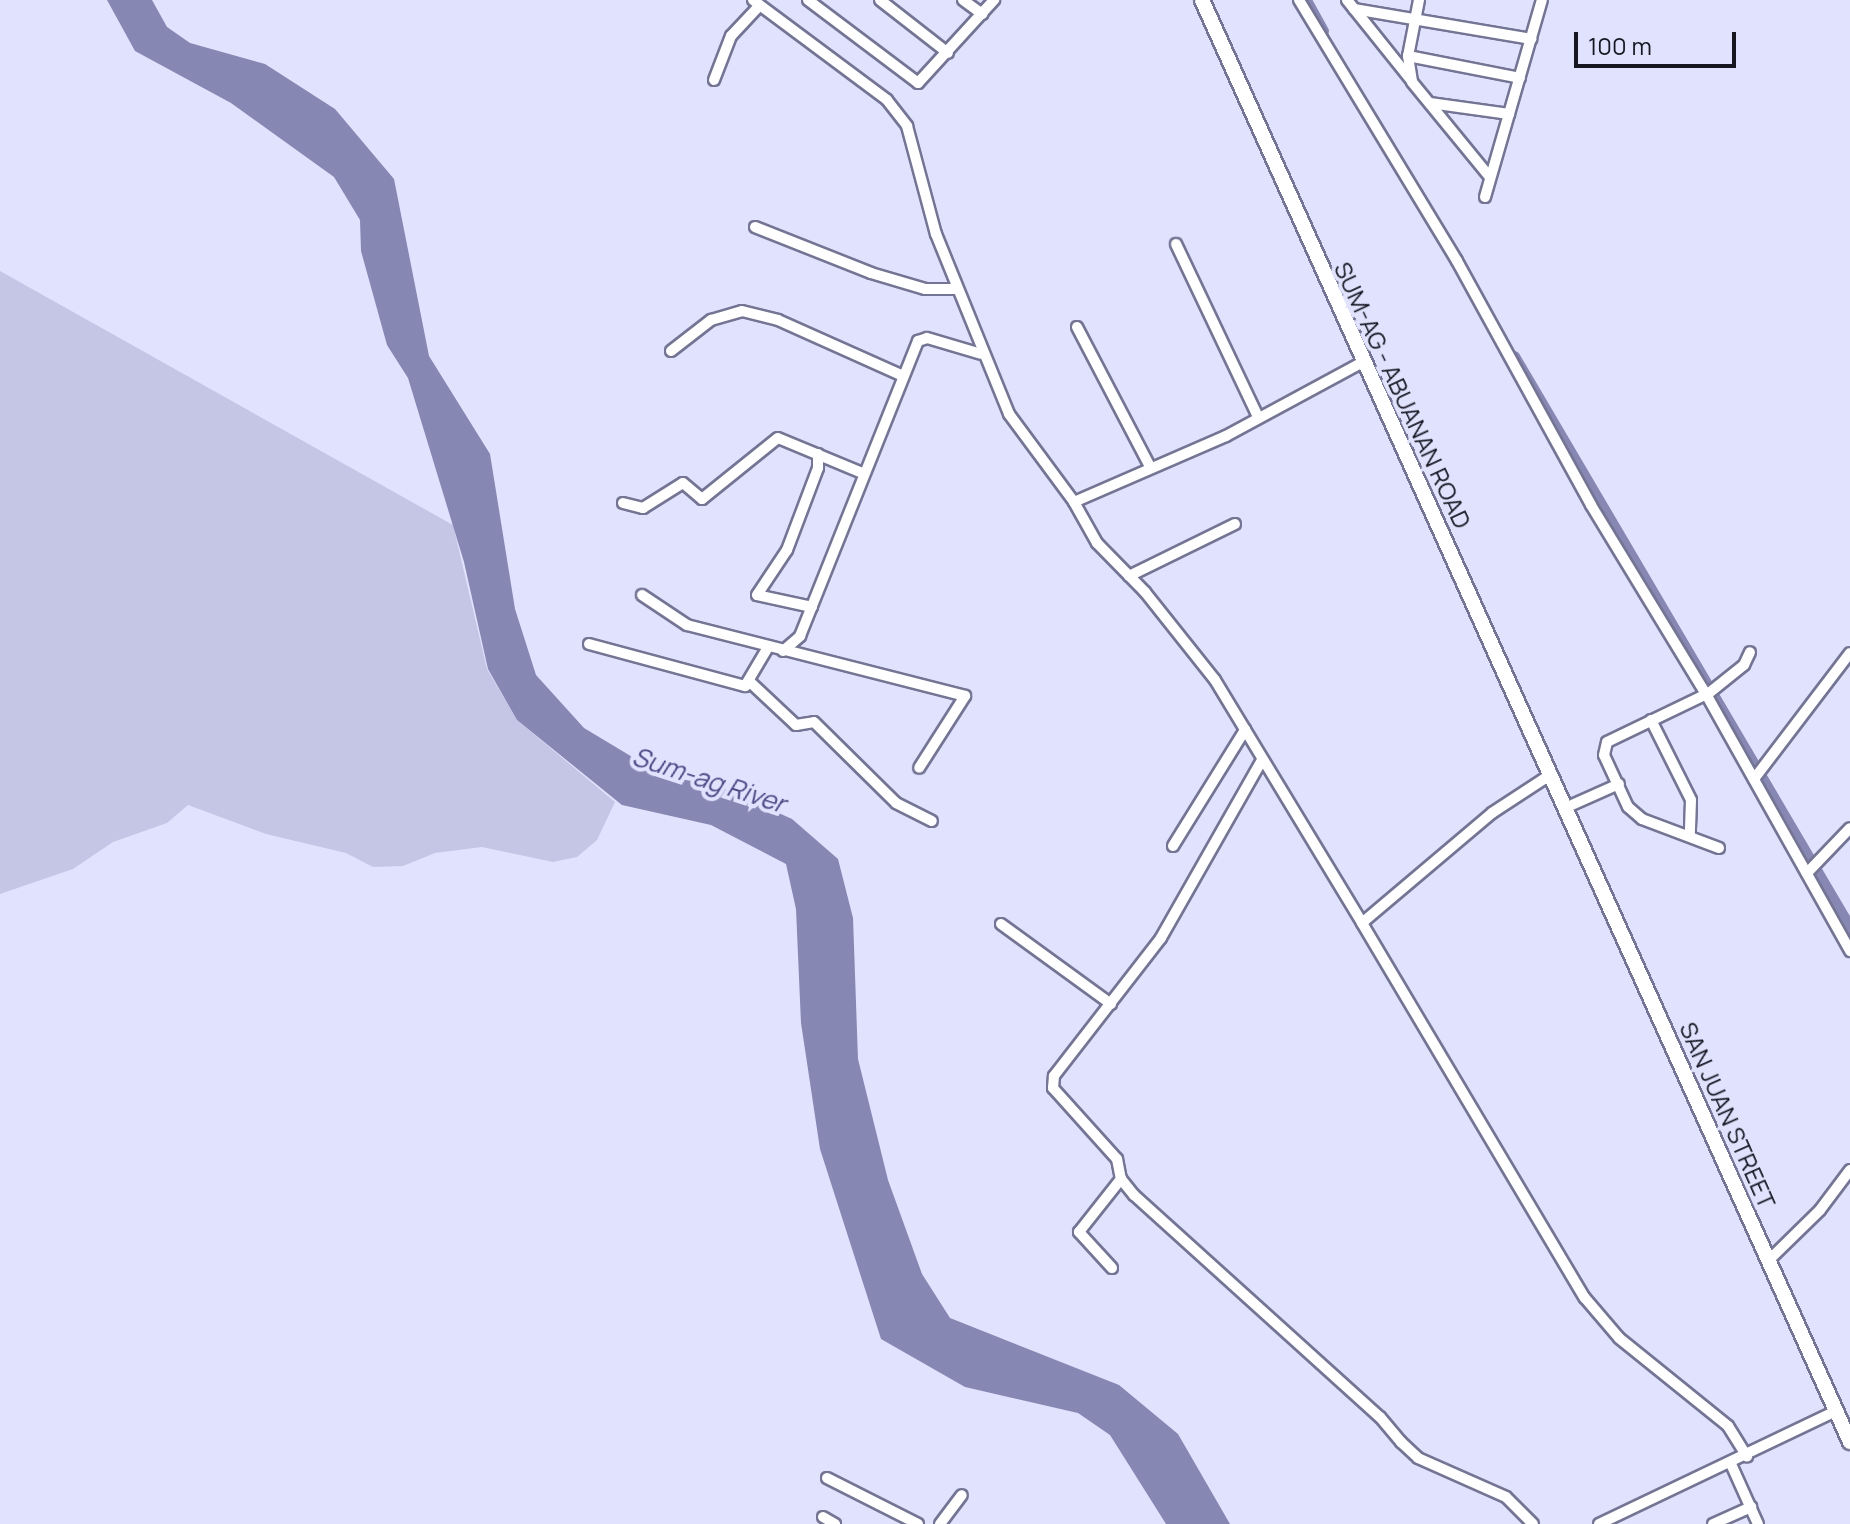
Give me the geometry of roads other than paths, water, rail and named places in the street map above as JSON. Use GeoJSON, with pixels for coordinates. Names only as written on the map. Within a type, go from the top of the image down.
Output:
{"type":"FeatureCollection","features":[{"type":"Feature","properties":{"kind":"main road","name":"SUM-AG - ABUANAN ROAD"},"geometry":{"type":"LineString","coordinates":[[1202,0],[1361,363],[1565,808]]}},
{"type":"Feature","properties":{"kind":"main road","name":"SAN JUAN STREET"},"geometry":{"type":"LineString","coordinates":[[1565,808],[1850,1442]]}},
{"type":"Feature","properties":{"kind":"street"},"geometry":{"type":"LineString","coordinates":[[808,0],[918,83],[994,0]]}},
{"type":"Feature","properties":{"kind":"street"},"geometry":{"type":"LineString","coordinates":[[880,0],[948,53]]}},
{"type":"Feature","properties":{"kind":"street"},"geometry":{"type":"LineString","coordinates":[[963,0],[982,14]]}},
{"type":"Feature","properties":{"kind":"street"},"geometry":{"type":"LineString","coordinates":[[1299,0],[1457,261],[1591,505],[1710,692],[1850,951]]}},
{"type":"Feature","properties":{"kind":"street"},"geometry":{"type":"LineString","coordinates":[[1412,82],[1408,56],[1419,0]]}},
{"type":"Feature","properties":{"kind":"street"},"geometry":{"type":"LineString","coordinates":[[1485,197],[1542,0]]}},
{"type":"Feature","properties":{"kind":"street"},"geometry":{"type":"LineString","coordinates":[[714,80],[731,36],[756,2],[887,100],[907,126],[956,289],[1009,414],[1074,502],[1097,543],[1129,576],[1215,680],[1585,1298],[1619,1338],[1728,1426],[1747,1457]]}},
{"type":"Feature","properties":{"kind":"street"},"geometry":{"type":"LineString","coordinates":[[1351,5],[1531,39]]}},
{"type":"Feature","properties":{"kind":"street"},"geometry":{"type":"LineString","coordinates":[[1351,5],[1489,176]]}},
{"type":"Feature","properties":{"kind":"street"},"geometry":{"type":"LineString","coordinates":[[1408,56],[1520,78]]}},
{"type":"Feature","properties":{"kind":"street"},"geometry":{"type":"LineString","coordinates":[[1430,103],[1509,114]]}},
{"type":"Feature","properties":{"kind":"street"},"geometry":{"type":"LineString","coordinates":[[755,227],[871,273],[925,289],[956,289]]}},
{"type":"Feature","properties":{"kind":"street"},"geometry":{"type":"LineString","coordinates":[[1176,244],[1258,417]]}},
{"type":"Feature","properties":{"kind":"street"},"geometry":{"type":"LineString","coordinates":[[671,351],[711,320],[742,311],[778,320],[901,375]]}},
{"type":"Feature","properties":{"kind":"street"},"geometry":{"type":"LineString","coordinates":[[1077,327],[1149,465]]}},
{"type":"Feature","properties":{"kind":"street"},"geometry":{"type":"LineString","coordinates":[[783,651],[800,636],[901,375],[923,338],[981,354]]}},
{"type":"Feature","properties":{"kind":"street"},"geometry":{"type":"LineString","coordinates":[[1074,502],[1149,465],[1226,436],[1361,363]]}},
{"type":"Feature","properties":{"kind":"street"},"geometry":{"type":"LineString","coordinates":[[623,503],[643,508],[683,483],[704,498],[773,439],[862,473]]}},
{"type":"Feature","properties":{"kind":"street"},"geometry":{"type":"LineString","coordinates":[[812,607],[757,595],[787,550],[818,468],[818,454]]}},
{"type":"Feature","properties":{"kind":"street"},"geometry":{"type":"LineString","coordinates":[[1129,576],[1235,524]]}},
{"type":"Feature","properties":{"kind":"street"},"geometry":{"type":"LineString","coordinates":[[642,595],[676,621],[767,649],[965,696],[919,768]]}},
{"type":"Feature","properties":{"kind":"street"},"geometry":{"type":"LineString","coordinates":[[589,644],[745,686],[767,649]]}},
{"type":"Feature","properties":{"kind":"street"},"geometry":{"type":"LineString","coordinates":[[1719,848],[1642,819],[1628,807],[1606,763],[1607,742],[1710,692],[1750,652]]}},
{"type":"Feature","properties":{"kind":"street"},"geometry":{"type":"LineString","coordinates":[[1757,774],[1850,653]]}},
{"type":"Feature","properties":{"kind":"street"},"geometry":{"type":"LineString","coordinates":[[750,682],[796,725],[814,722],[896,803],[932,821]]}},
{"type":"Feature","properties":{"kind":"street"},"geometry":{"type":"LineString","coordinates":[[1651,720],[1691,800],[1690,836]]}},
{"type":"Feature","properties":{"kind":"street"},"geometry":{"type":"LineString","coordinates":[[1173,846],[1245,730]]}},
{"type":"Feature","properties":{"kind":"street"},"geometry":{"type":"LineString","coordinates":[[1262,760],[1161,938],[1053,1082],[1117,1159],[1121,1179],[1418,1458],[1506,1497],[1533,1524]]}},
{"type":"Feature","properties":{"kind":"street"},"geometry":{"type":"LineString","coordinates":[[1362,923],[1492,813],[1550,775]]}},
{"type":"Feature","properties":{"kind":"street"},"geometry":{"type":"LineString","coordinates":[[1565,808],[1619,784]]}},
{"type":"Feature","properties":{"kind":"street"},"geometry":{"type":"LineString","coordinates":[[1809,871],[1850,828]]}},
{"type":"Feature","properties":{"kind":"street"},"geometry":{"type":"LineString","coordinates":[[1001,924],[1111,1004]]}},
{"type":"Feature","properties":{"kind":"street"},"geometry":{"type":"LineString","coordinates":[[1769,1260],[1820,1210],[1850,1170]]}},
{"type":"Feature","properties":{"kind":"street"},"geometry":{"type":"LineString","coordinates":[[1112,1268],[1079,1232],[1121,1179]]}},
{"type":"Feature","properties":{"kind":"street"},"geometry":{"type":"LineString","coordinates":[[1599,1524],[1747,1457],[1836,1411]]}},
{"type":"Feature","properties":{"kind":"street"},"geometry":{"type":"LineString","coordinates":[[1731,1464],[1758,1524]]}},
{"type":"Feature","properties":{"kind":"street"},"geometry":{"type":"LineString","coordinates":[[827,1478],[918,1524]]}},
{"type":"Feature","properties":{"kind":"street"},"geometry":{"type":"LineString","coordinates":[[940,1524],[962,1495]]}},
{"type":"Feature","properties":{"kind":"street"},"geometry":{"type":"LineString","coordinates":[[1713,1524],[1751,1507]]}},
{"type":"Feature","properties":{"kind":"street"},"geometry":{"type":"LineString","coordinates":[[823,1517],[835,1524]]}},
{"type":"Feature","properties":{"kind":"waterway"},"geometry":{"type":"LineString","coordinates":[[1306,0],[1323,31]]}},
{"type":"Feature","properties":{"kind":"waterway"},"geometry":{"type":"LineString","coordinates":[[1514,356],[1845,919],[1850,940]]}},
{"type":"Feature","properties":{"kind":"water label","name":"Sum-ag River"},"geometry":{"type":"Point","coordinates":[709,780]}}]}
